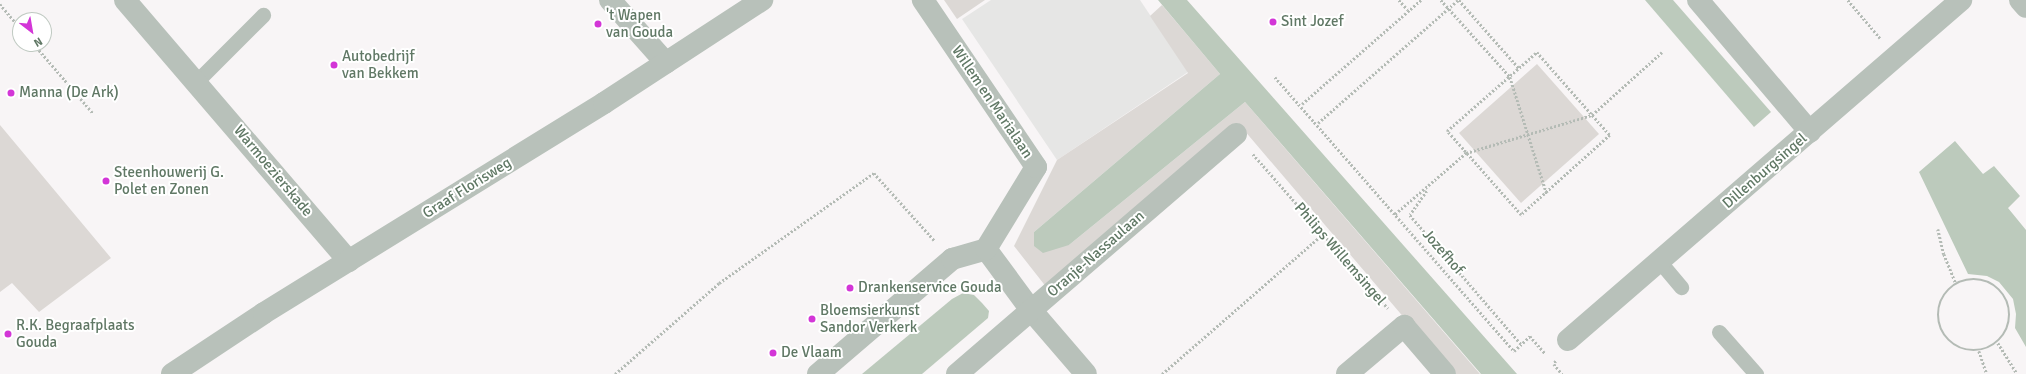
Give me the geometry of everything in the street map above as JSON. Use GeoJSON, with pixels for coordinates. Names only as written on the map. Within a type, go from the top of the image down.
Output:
{"type":"FeatureCollection","features":[{"type":"Feature","properties":{"kind":"street","name":"Warmoezierskade"},"geometry":{"type":"LineString","coordinates":[[125,0],[349,261]]}},
{"type":"Feature","properties":{"kind":"street"},"geometry":{"type":"LineString","coordinates":[[610,0],[666,63]]}},
{"type":"Feature","properties":{"kind":"street","name":"Graaf Florisweg"},"geometry":{"type":"LineString","coordinates":[[186,371],[264,314],[666,63],[762,0]]}},
{"type":"Feature","properties":{"kind":"street","name":"Willem en Marialaan"},"geometry":{"type":"LineString","coordinates":[[923,0],[1036,167],[986,249]]}},
{"type":"Feature","properties":{"kind":"street"},"geometry":{"type":"LineString","coordinates":[[1698,0],[1810,132]]}},
{"type":"Feature","properties":{"kind":"street","name":"Dillenburgsingel"},"geometry":{"type":"LineString","coordinates":[[1568,340],[1660,262],[1961,0]]}},
{"type":"Feature","properties":{"kind":"street"},"geometry":{"type":"LineString","coordinates":[[2020,0],[2026,7]]}},
{"type":"Feature","properties":{"kind":"street","name":"Oranje-Nassaulaan"},"geometry":{"type":"LineString","coordinates":[[957,374],[1236,134]]}},
{"type":"Feature","properties":{"kind":"street"},"geometry":{"type":"LineString","coordinates":[[818,374],[952,259],[986,249],[1031,310],[1086,374]]}},
{"type":"Feature","properties":{"kind":"street"},"geometry":{"type":"LineString","coordinates":[[1347,374],[1404,326],[1445,374]]}},
{"type":"Feature","properties":{"kind":"lane"},"geometry":{"type":"LineString","coordinates":[[196,82],[263,15]]}},
{"type":"Feature","properties":{"kind":"lane"},"geometry":{"type":"LineString","coordinates":[[1660,262],[1681,287]]}},
{"type":"Feature","properties":{"kind":"lane"},"geometry":{"type":"LineString","coordinates":[[1719,332],[1756,374]]}},
{"type":"Feature","properties":{"kind":"path"},"geometry":{"type":"LineString","coordinates":[[1399,0],[1408,10]]}},
{"type":"Feature","properties":{"kind":"path"},"geometry":{"type":"LineString","coordinates":[[1302,104],[1421,0]]}},
{"type":"Feature","properties":{"kind":"path"},"geometry":{"type":"LineString","coordinates":[[1441,0],[1510,77],[1547,194]]}},
{"type":"Feature","properties":{"kind":"path"},"geometry":{"type":"LineString","coordinates":[[1318,123],[1458,0],[1519,68]]}},
{"type":"Feature","properties":{"kind":"path"},"geometry":{"type":"LineString","coordinates":[[1848,0],[1896,56]]}},
{"type":"Feature","properties":{"kind":"path"},"geometry":{"type":"LineString","coordinates":[[0,4],[12,18]]}},
{"type":"Feature","properties":{"kind":"path"},"geometry":{"type":"LineString","coordinates":[[41,52],[93,113]]}},
{"type":"Feature","properties":{"kind":"path"},"geometry":{"type":"LineString","coordinates":[[1537,52],[1610,135],[1547,194],[1520,215],[1447,131],[1519,68],[1537,52]]}},
{"type":"Feature","properties":{"kind":"path"},"geometry":{"type":"LineString","coordinates":[[1395,214],[1429,188],[1466,153],[1592,115],[1662,52]]}},
{"type":"Feature","properties":{"kind":"path","name":"Jozefhof"},"geometry":{"type":"LineString","coordinates":[[1276,77],[1302,104],[1514,351],[1530,336],[1554,364]]}},
{"type":"Feature","properties":{"kind":"path","name":"Philips Willemsingel"},"geometry":{"type":"LineString","coordinates":[[1236,134],[1404,326]]}},
{"type":"Feature","properties":{"kind":"path"},"geometry":{"type":"LineString","coordinates":[[615,374],[719,283],[874,173],[952,259]]}},
{"type":"Feature","properties":{"kind":"path"},"geometry":{"type":"LineString","coordinates":[[1429,188],[1410,215],[1522,344]]}},
{"type":"Feature","properties":{"kind":"path"},"geometry":{"type":"LineString","coordinates":[[1938,230],[1944,254],[1956,284]]}},
{"type":"Feature","properties":{"kind":"path"},"geometry":{"type":"LineString","coordinates":[[1162,374],[1323,234]]}},
{"type":"Feature","properties":{"kind":"path"},"geometry":{"type":"LineString","coordinates":[[1976,279],[1993,284],[2005,296],[2011,312],[2008,329],[1998,343],[1979,352],[1962,350],[1947,340],[1939,325],[1938,308],[1946,292],[1956,284],[1976,279]]}},
{"type":"Feature","properties":{"kind":"path"},"geometry":{"type":"LineString","coordinates":[[1998,343],[2017,374]]}},
{"type":"Feature","properties":{"kind":"path"},"geometry":{"type":"LineString","coordinates":[[1979,352],[1987,374]]}},
{"type":"Feature","properties":{"kind":"shaded area"},"geometry":{"type":"Polygon","coordinates":[[[944,0],[985,0],[957,19],[944,0]]]}},
{"type":"Feature","properties":{"kind":"shaded area"},"geometry":{"type":"Polygon","coordinates":[[[991,0],[1140,0],[1188,72],[1057,160],[962,19],[991,0]]]}},
{"type":"Feature","properties":{"kind":"shaded area"},"geometry":{"type":"Polygon","coordinates":[[[1158,0],[1187,0],[1517,374],[1481,374],[1245,102],[1069,245],[1043,253],[1034,246],[1034,232],[1220,74],[1158,0]]]}},
{"type":"Feature","properties":{"kind":"shaded area"},"geometry":{"type":"Polygon","coordinates":[[[1645,0],[1673,0],[1771,112],[1754,127],[1645,0]]]}},
{"type":"Feature","properties":{"kind":"shaded area"},"geometry":{"type":"Polygon","coordinates":[[[1162,5],[1220,74],[1034,232],[1034,246],[1069,245],[1245,102],[1480,374],[1452,374],[1238,123],[1047,288],[1014,246],[1057,160],[1188,73],[1150,16],[1162,5]]]}},
{"type":"Feature","properties":{"kind":"shaded area"},"geometry":{"type":"Polygon","coordinates":[[[1537,64],[1599,134],[1521,203],[1459,133],[1537,64]]]}},
{"type":"Feature","properties":{"kind":"shaded area"},"geometry":{"type":"Polygon","coordinates":[[[0,125],[111,258],[39,312],[12,283],[0,292],[0,125]]]}},
{"type":"Feature","properties":{"kind":"shaded area"},"geometry":{"type":"Polygon","coordinates":[[[1955,141],[1983,174],[1994,166],[2020,196],[2008,208],[2026,230],[2026,347],[2015,328],[2016,314],[2013,299],[1999,282],[1987,276],[1968,274],[1919,172],[1955,141]]]}},
{"type":"Feature","properties":{"kind":"shaded area"},"geometry":{"type":"Polygon","coordinates":[[[963,293],[974,295],[982,303],[989,311],[988,318],[922,374],[862,374],[952,299],[963,293]]]}},
{"type":"Feature","properties":{"kind":"place","name":"Sint Jozef"},"geometry":{"type":"Point","coordinates":[1273,22]}},
{"type":"Feature","properties":{"kind":"place","name":"'t Wapen van Gouda"},"geometry":{"type":"Point","coordinates":[598,24]}},
{"type":"Feature","properties":{"kind":"place","name":"Autobedrijf van Bekkem"},"geometry":{"type":"Point","coordinates":[334,65]}},
{"type":"Feature","properties":{"kind":"place","name":"Manna (De Ark)"},"geometry":{"type":"Point","coordinates":[11,93]}},
{"type":"Feature","properties":{"kind":"place","name":"Steenhouwerij G. Polet en Zonen"},"geometry":{"type":"Point","coordinates":[106,181]}},
{"type":"Feature","properties":{"kind":"place","name":"Drankenservice Gouda"},"geometry":{"type":"Point","coordinates":[850,288]}},
{"type":"Feature","properties":{"kind":"place","name":"Bloemsierkunst Sandor Verkerk"},"geometry":{"type":"Point","coordinates":[812,319]}},
{"type":"Feature","properties":{"kind":"place","name":"R.K. Begraafplaats Gouda"},"geometry":{"type":"Point","coordinates":[8,334]}},
{"type":"Feature","properties":{"kind":"place","name":"De Vlaam"},"geometry":{"type":"Point","coordinates":[773,353]}}]}
